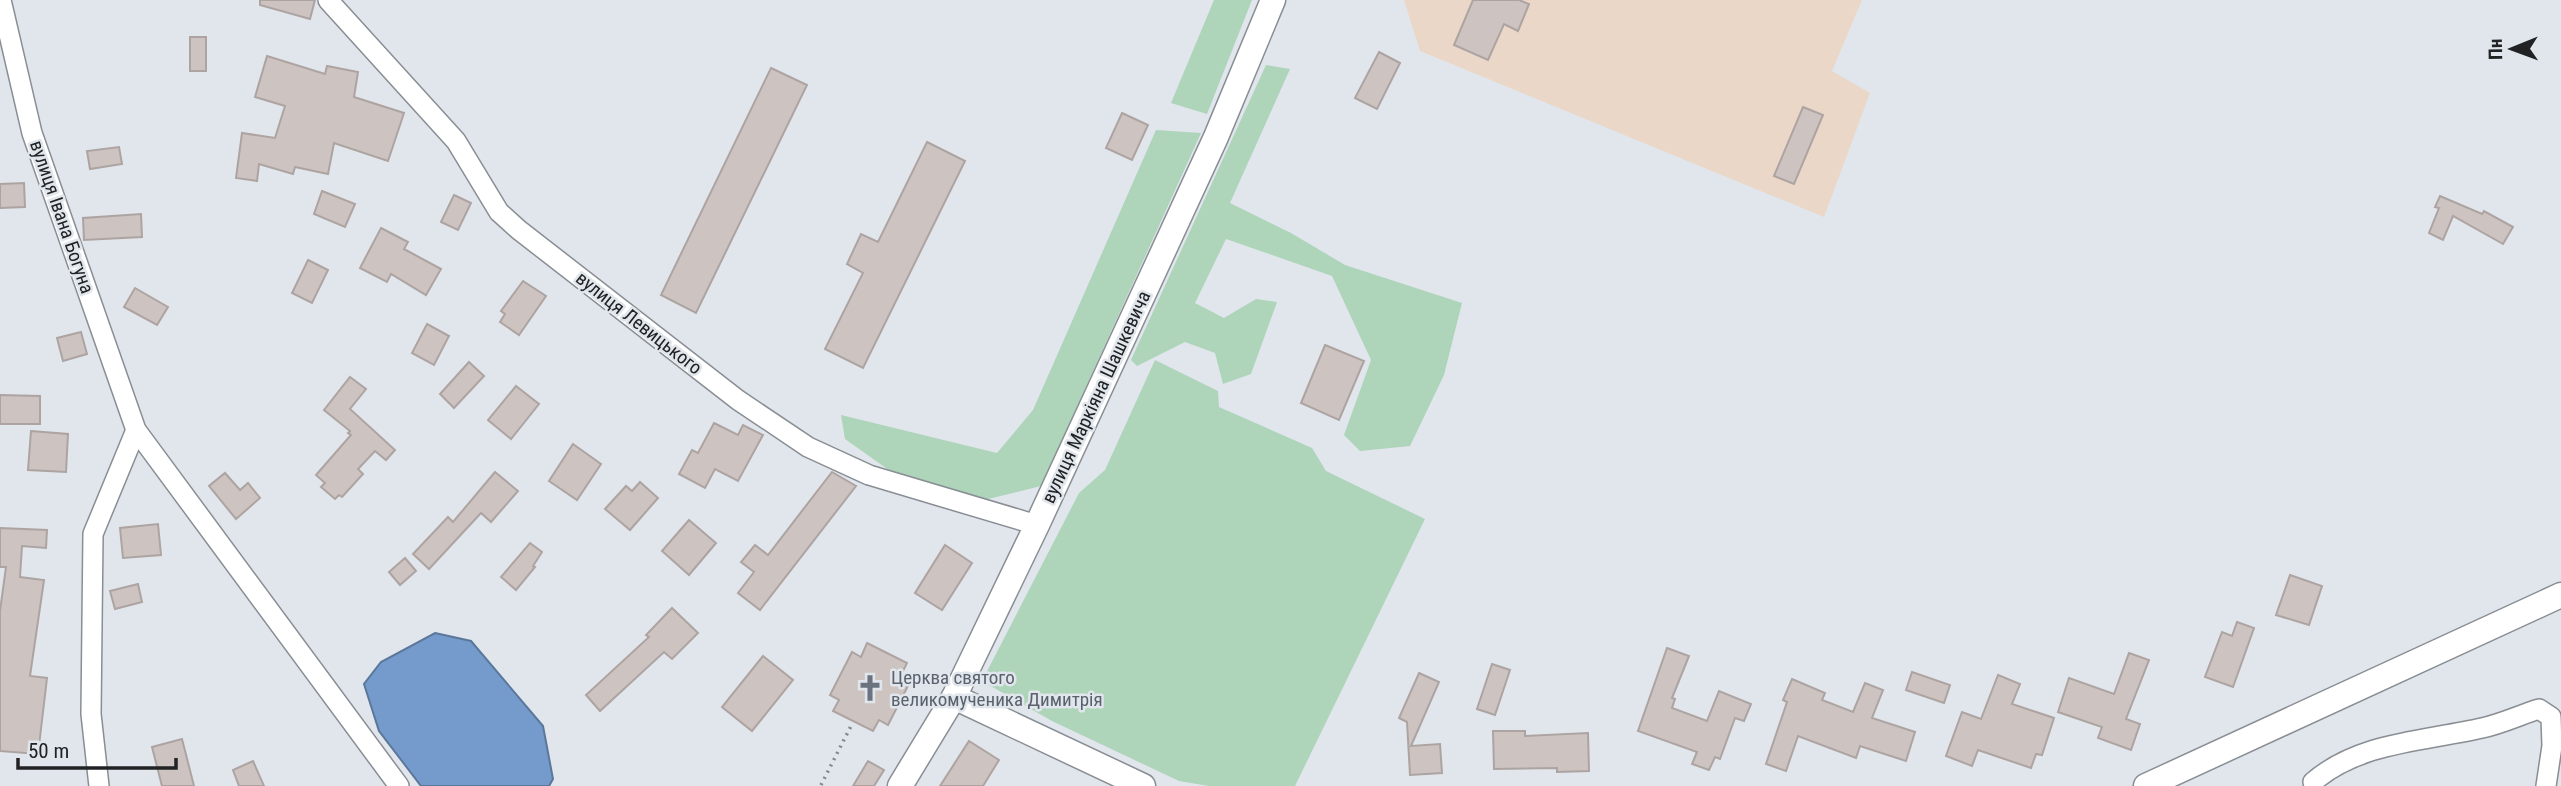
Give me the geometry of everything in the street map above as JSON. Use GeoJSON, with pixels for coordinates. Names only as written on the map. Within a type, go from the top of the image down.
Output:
{"type":"FeatureCollection","features":[{"type":"Feature","properties":{"kind":"street","name":"вулиця Івана Богуна"},"geometry":{"type":"LineString","coordinates":[[1,0],[32,133],[136,430],[399,786]]}},
{"type":"Feature","properties":{"kind":"street","name":"вулиця Левицького"},"geometry":{"type":"LineString","coordinates":[[328,0],[456,141],[499,212],[738,400],[808,447],[869,475],[1037,524]]}},
{"type":"Feature","properties":{"kind":"street","name":"вулиця Маркіяна Шашкевича"},"geometry":{"type":"LineString","coordinates":[[901,786],[954,697],[1037,524],[1216,137],[1273,0]]}},
{"type":"Feature","properties":{"kind":"street"},"geometry":{"type":"LineString","coordinates":[[99,786],[91,714],[93,534],[136,430]]}},
{"type":"Feature","properties":{"kind":"street"},"geometry":{"type":"LineString","coordinates":[[2146,786],[2561,595]]}},
{"type":"Feature","properties":{"kind":"street"},"geometry":{"type":"LineString","coordinates":[[954,697],[1143,786]]}},
{"type":"Feature","properties":{"kind":"street"},"geometry":{"type":"LineString","coordinates":[[2313,784],[2332,766],[2392,744],[2487,727],[2539,709],[2551,717],[2552,746],[2546,786]]}},
{"type":"Feature","properties":{"kind":"path"},"geometry":{"type":"LineString","coordinates":[[821,785],[851,726]]}},
{"type":"Feature","properties":{"kind":"shaded area"},"geometry":{"type":"Polygon","coordinates":[[[1404,0],[1862,0],[1832,71],[1870,93],[1824,217],[1420,51],[1404,0]]]}},
{"type":"Feature","properties":{"kind":"green space"},"geometry":{"type":"Polygon","coordinates":[[[1214,0],[1252,0],[1207,114],[1171,103],[1214,0]]]}},
{"type":"Feature","properties":{"kind":"green space"},"geometry":{"type":"Polygon","coordinates":[[[1266,65],[1290,69],[1230,203],[1291,233],[1345,265],[1462,303],[1444,375],[1410,446],[1360,451],[1344,435],[1371,360],[1332,276],[1226,239],[1195,303],[1224,318],[1256,299],[1277,302],[1251,374],[1223,384],[1215,353],[1185,342],[1137,366],[1131,360],[1266,65]]]}},
{"type":"Feature","properties":{"kind":"green space"},"geometry":{"type":"Polygon","coordinates":[[[1156,130],[1201,133],[1041,486],[984,500],[893,473],[845,439],[841,415],[997,453],[1033,410],[1156,130]]]}},
{"type":"Feature","properties":{"kind":"green space"},"geometry":{"type":"Polygon","coordinates":[[[1155,360],[1218,391],[1219,407],[1312,448],[1326,471],[1425,519],[1295,786],[1209,786],[1179,781],[1052,721],[982,681],[1079,493],[1105,470],[1155,360]]]}},
{"type":"Feature","properties":{"kind":"water"},"geometry":{"type":"Polygon","coordinates":[[[435,633],[471,641],[543,726],[553,779],[549,786],[421,786],[379,731],[364,684],[381,662],[435,633]]]}},
{"type":"Feature","properties":{"kind":"building"},"geometry":{"type":"Polygon","coordinates":[[[260,0],[315,0],[310,19],[260,5],[260,0]]]}},
{"type":"Feature","properties":{"kind":"building"},"geometry":{"type":"Polygon","coordinates":[[[1473,0],[1519,0],[1529,4],[1518,31],[1504,24],[1488,60],[1454,45],[1473,0]]]}},
{"type":"Feature","properties":{"kind":"building"},"geometry":{"type":"Polygon","coordinates":[[[190,37],[206,37],[206,71],[190,71],[190,37]]]}},
{"type":"Feature","properties":{"kind":"building"},"geometry":{"type":"Polygon","coordinates":[[[1379,52],[1400,63],[1377,109],[1355,98],[1379,52]]]}},
{"type":"Feature","properties":{"kind":"building"},"geometry":{"type":"Polygon","coordinates":[[[267,56],[325,74],[327,66],[358,72],[354,97],[404,113],[388,161],[334,143],[328,174],[295,167],[293,174],[259,164],[257,181],[236,178],[242,133],[275,138],[285,106],[255,97],[267,56]]]}},
{"type":"Feature","properties":{"kind":"building"},"geometry":{"type":"Polygon","coordinates":[[[771,68],[807,85],[696,313],[661,295],[771,68]]]}},
{"type":"Feature","properties":{"kind":"building"},"geometry":{"type":"Polygon","coordinates":[[[1803,107],[1823,115],[1794,184],[1774,176],[1803,107]]]}},
{"type":"Feature","properties":{"kind":"building"},"geometry":{"type":"Polygon","coordinates":[[[1122,113],[1148,125],[1132,160],[1106,148],[1122,113]]]}},
{"type":"Feature","properties":{"kind":"building"},"geometry":{"type":"Polygon","coordinates":[[[927,142],[965,161],[863,368],[825,349],[863,273],[847,264],[861,234],[878,242],[927,142]]]}},
{"type":"Feature","properties":{"kind":"building"},"geometry":{"type":"Polygon","coordinates":[[[119,147],[122,164],[90,169],[87,151],[119,147]]]}},
{"type":"Feature","properties":{"kind":"building"},"geometry":{"type":"Polygon","coordinates":[[[24,183],[25,207],[0,208],[0,184],[24,183]]]}},
{"type":"Feature","properties":{"kind":"building"},"geometry":{"type":"Polygon","coordinates":[[[322,191],[355,204],[345,227],[314,214],[322,191]]]}},
{"type":"Feature","properties":{"kind":"building"},"geometry":{"type":"Polygon","coordinates":[[[454,195],[471,203],[458,230],[441,222],[454,195]]]}},
{"type":"Feature","properties":{"kind":"building"},"geometry":{"type":"Polygon","coordinates":[[[2440,196],[2482,214],[2484,211],[2513,227],[2503,244],[2453,216],[2443,240],[2429,233],[2439,208],[2435,207],[2440,196]]]}},
{"type":"Feature","properties":{"kind":"building"},"geometry":{"type":"Polygon","coordinates":[[[141,214],[142,237],[84,240],[83,218],[141,214]]]}},
{"type":"Feature","properties":{"kind":"building"},"geometry":{"type":"Polygon","coordinates":[[[381,228],[408,242],[404,249],[441,269],[426,295],[391,274],[387,282],[360,268],[381,228]]]}},
{"type":"Feature","properties":{"kind":"building"},"geometry":{"type":"Polygon","coordinates":[[[308,260],[328,270],[312,303],[292,293],[308,260]]]}},
{"type":"Feature","properties":{"kind":"building"},"geometry":{"type":"Polygon","coordinates":[[[523,281],[546,296],[519,335],[500,322],[505,314],[501,311],[523,281]]]}},
{"type":"Feature","properties":{"kind":"building"},"geometry":{"type":"Polygon","coordinates":[[[135,288],[168,307],[157,325],[124,307],[135,288]]]}},
{"type":"Feature","properties":{"kind":"building"},"geometry":{"type":"Polygon","coordinates":[[[427,324],[449,336],[434,365],[412,353],[427,324]]]}},
{"type":"Feature","properties":{"kind":"building"},"geometry":{"type":"Polygon","coordinates":[[[81,332],[87,354],[63,361],[57,338],[81,332]]]}},
{"type":"Feature","properties":{"kind":"building"},"geometry":{"type":"Polygon","coordinates":[[[1325,345],[1364,361],[1339,420],[1301,403],[1325,345]]]}},
{"type":"Feature","properties":{"kind":"building"},"geometry":{"type":"Polygon","coordinates":[[[469,362],[484,376],[454,408],[440,394],[469,362]]]}},
{"type":"Feature","properties":{"kind":"building"},"geometry":{"type":"Polygon","coordinates":[[[350,377],[366,389],[350,409],[395,450],[386,460],[375,451],[358,469],[363,474],[342,497],[339,495],[335,499],[321,487],[325,483],[316,475],[351,435],[348,433],[350,431],[324,410],[350,377]]]}},
{"type":"Feature","properties":{"kind":"building"},"geometry":{"type":"Polygon","coordinates":[[[516,386],[539,404],[511,439],[488,420],[516,386]]]}},
{"type":"Feature","properties":{"kind":"building"},"geometry":{"type":"Polygon","coordinates":[[[0,395],[40,396],[40,424],[0,424],[0,395]]]}},
{"type":"Feature","properties":{"kind":"building"},"geometry":{"type":"Polygon","coordinates":[[[714,423],[738,435],[743,425],[763,435],[738,481],[715,469],[705,488],[679,474],[692,450],[698,453],[714,423]]]}},
{"type":"Feature","properties":{"kind":"building"},"geometry":{"type":"Polygon","coordinates":[[[31,431],[68,434],[66,472],[28,470],[31,431]]]}},
{"type":"Feature","properties":{"kind":"building"},"geometry":{"type":"Polygon","coordinates":[[[573,444],[601,464],[577,500],[549,481],[573,444]]]}},
{"type":"Feature","properties":{"kind":"building"},"geometry":{"type":"Polygon","coordinates":[[[495,472],[518,491],[491,522],[481,513],[429,569],[413,554],[448,517],[453,522],[495,472]]]}},
{"type":"Feature","properties":{"kind":"building"},"geometry":{"type":"Polygon","coordinates":[[[832,472],[856,486],[760,610],[738,593],[754,572],[741,562],[755,545],[768,555],[832,472]]]}},
{"type":"Feature","properties":{"kind":"building"},"geometry":{"type":"Polygon","coordinates":[[[225,473],[240,490],[248,483],[260,498],[236,519],[209,486],[225,473]]]}},
{"type":"Feature","properties":{"kind":"building"},"geometry":{"type":"Polygon","coordinates":[[[640,482],[658,498],[630,530],[605,509],[626,486],[632,491],[640,482]]]}},
{"type":"Feature","properties":{"kind":"building"},"geometry":{"type":"Polygon","coordinates":[[[689,520],[716,543],[689,575],[662,551],[689,520]]]}},
{"type":"Feature","properties":{"kind":"building"},"geometry":{"type":"Polygon","coordinates":[[[158,524],[161,555],[123,558],[120,528],[158,524]]]}},
{"type":"Feature","properties":{"kind":"building"},"geometry":{"type":"Polygon","coordinates":[[[0,528],[47,530],[46,548],[22,546],[20,577],[44,580],[30,676],[47,678],[38,754],[0,751],[0,611],[6,567],[0,567],[0,528]]]}},
{"type":"Feature","properties":{"kind":"building"},"geometry":{"type":"Polygon","coordinates":[[[530,543],[542,552],[533,566],[535,567],[516,590],[501,577],[530,543]]]}},
{"type":"Feature","properties":{"kind":"building"},"geometry":{"type":"Polygon","coordinates":[[[945,545],[972,563],[942,610],[915,593],[945,545]]]}},
{"type":"Feature","properties":{"kind":"building"},"geometry":{"type":"Polygon","coordinates":[[[405,558],[416,571],[400,585],[389,572],[405,558]]]}},
{"type":"Feature","properties":{"kind":"building"},"geometry":{"type":"Polygon","coordinates":[[[2290,575],[2322,586],[2309,625],[2276,615],[2290,575]]]}},
{"type":"Feature","properties":{"kind":"building"},"geometry":{"type":"Polygon","coordinates":[[[138,584],[142,602],[115,609],[110,591],[138,584]]]}},
{"type":"Feature","properties":{"kind":"building"},"geometry":{"type":"Polygon","coordinates":[[[672,608],[698,633],[672,659],[664,652],[600,711],[586,695],[649,637],[646,635],[672,608]]]}},
{"type":"Feature","properties":{"kind":"building"},"geometry":{"type":"Polygon","coordinates":[[[2237,622],[2254,628],[2233,687],[2205,677],[2222,632],[2232,636],[2237,622]]]}},
{"type":"Feature","properties":{"kind":"building","name":"Церква святого великомученика Димитрія"},"geometry":{"type":"Polygon","coordinates":[[[867,643],[907,663],[900,677],[910,682],[888,725],[879,720],[873,731],[833,711],[839,700],[830,695],[852,652],[861,657],[867,643]]]}},
{"type":"Feature","properties":{"kind":"building"},"geometry":{"type":"Polygon","coordinates":[[[1667,648],[1689,656],[1672,698],[1675,699],[1672,708],[1707,721],[1719,691],[1751,704],[1744,721],[1735,718],[1720,759],[1715,757],[1709,770],[1692,764],[1697,752],[1638,731],[1667,648]]]}},
{"type":"Feature","properties":{"kind":"building"},"geometry":{"type":"Polygon","coordinates":[[[2129,653],[2149,660],[2126,719],[2140,724],[2131,750],[2098,738],[2102,727],[2058,712],[2069,678],[2114,694],[2129,653]]]}},
{"type":"Feature","properties":{"kind":"building"},"geometry":{"type":"Polygon","coordinates":[[[763,656],[793,680],[752,731],[722,707],[763,656]]]}},
{"type":"Feature","properties":{"kind":"building"},"geometry":{"type":"Polygon","coordinates":[[[1492,664],[1510,670],[1495,715],[1477,709],[1492,664]]]}},
{"type":"Feature","properties":{"kind":"building"},"geometry":{"type":"Polygon","coordinates":[[[1912,672],[1950,685],[1944,703],[1906,690],[1912,672]]]}},
{"type":"Feature","properties":{"kind":"building"},"geometry":{"type":"Polygon","coordinates":[[[1419,673],[1439,682],[1411,746],[1440,744],[1442,773],[1410,775],[1407,722],[1399,718],[1419,673]]]}},
{"type":"Feature","properties":{"kind":"building"},"geometry":{"type":"Polygon","coordinates":[[[1998,675],[2020,684],[2012,704],[2054,718],[2042,755],[2036,754],[2031,768],[1978,750],[1972,766],[1946,756],[1962,712],[1981,719],[1998,675]]]}},
{"type":"Feature","properties":{"kind":"building"},"geometry":{"type":"Polygon","coordinates":[[[1792,679],[1825,693],[1822,700],[1853,712],[1865,683],[1883,690],[1872,718],[1915,732],[1906,761],[1860,746],[1856,758],[1798,736],[1786,771],[1766,764],[1787,702],[1783,700],[1792,679]]]}},
{"type":"Feature","properties":{"kind":"building"},"geometry":{"type":"Polygon","coordinates":[[[1493,731],[1525,731],[1525,736],[1588,733],[1589,771],[1557,772],[1557,768],[1494,769],[1493,731]]]}},
{"type":"Feature","properties":{"kind":"building"},"geometry":{"type":"Polygon","coordinates":[[[182,739],[194,786],[162,786],[152,747],[182,739]]]}},
{"type":"Feature","properties":{"kind":"building"},"geometry":{"type":"Polygon","coordinates":[[[969,741],[999,760],[983,786],[940,786],[969,741]]]}},
{"type":"Feature","properties":{"kind":"building"},"geometry":{"type":"Polygon","coordinates":[[[253,761],[264,786],[239,786],[233,770],[253,761]]]}},
{"type":"Feature","properties":{"kind":"building"},"geometry":{"type":"Polygon","coordinates":[[[868,761],[884,770],[874,786],[853,786],[868,761]]]}},
{"type":"Feature","properties":{"kind":"place","name":"Церква святого великомученика Димитрія"},"geometry":{"type":"Point","coordinates":[870,688]}}]}
